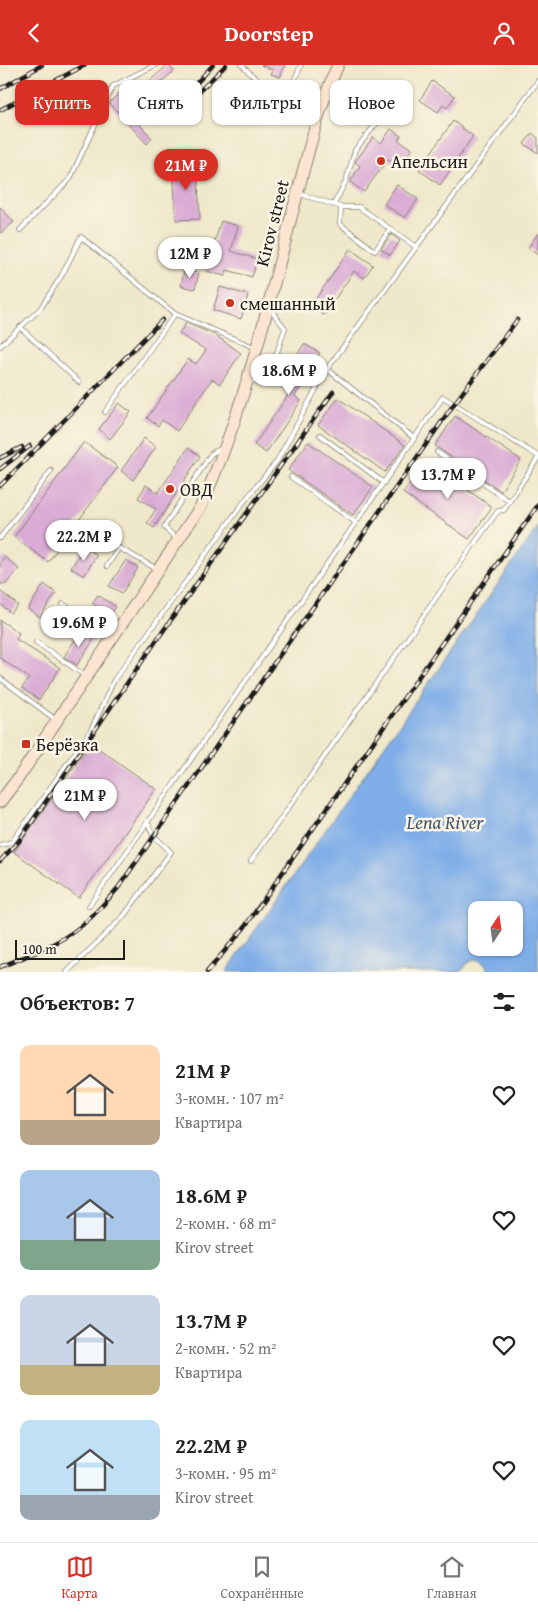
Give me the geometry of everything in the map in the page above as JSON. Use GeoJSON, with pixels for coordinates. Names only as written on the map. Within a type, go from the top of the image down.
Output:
{"type":"FeatureCollection","features":[{"type":"Feature","properties":{"kind":"main road","name":"Kirov street"},"geometry":{"type":"LineString","coordinates":[[320,114],[338,65]]}},
{"type":"Feature","properties":{"kind":"main road","name":"Kirov street"},"geometry":{"type":"LineString","coordinates":[[0,802],[57,721],[201,506],[226,445],[257,348],[317,125]]}},
{"type":"Feature","properties":{"kind":"lane"},"geometry":{"type":"LineString","coordinates":[[20,229],[70,179],[113,86],[154,65]]}},
{"type":"Feature","properties":{"kind":"lane"},"geometry":{"type":"LineString","coordinates":[[242,65],[255,80]]}},
{"type":"Feature","properties":{"kind":"lane"},"geometry":{"type":"LineString","coordinates":[[295,80],[301,65]]}},
{"type":"Feature","properties":{"kind":"lane"},"geometry":{"type":"LineString","coordinates":[[0,845],[12,842],[91,730],[114,680],[243,503],[277,461],[326,369],[538,81]]}},
{"type":"Feature","properties":{"kind":"lane"},"geometry":{"type":"LineString","coordinates":[[334,205],[346,181],[355,150],[375,125]]}},
{"type":"Feature","properties":{"kind":"lane"},"geometry":{"type":"LineString","coordinates":[[298,193],[342,207],[359,207],[416,247]]}},
{"type":"Feature","properties":{"kind":"lane"},"geometry":{"type":"LineString","coordinates":[[342,207],[340,224],[375,251],[390,229]]}},
{"type":"Feature","properties":{"kind":"lane"},"geometry":{"type":"LineString","coordinates":[[0,346],[40,309],[62,275],[81,237],[175,314],[257,348]]}},
{"type":"Feature","properties":{"kind":"lane"},"geometry":{"type":"LineString","coordinates":[[247,380],[267,383],[285,328],[268,306]]}},
{"type":"Feature","properties":{"kind":"lane"},"geometry":{"type":"LineString","coordinates":[[105,412],[175,314]]}},
{"type":"Feature","properties":{"kind":"lane"},"geometry":{"type":"LineString","coordinates":[[20,327],[79,382]]}},
{"type":"Feature","properties":{"kind":"lane"},"geometry":{"type":"LineString","coordinates":[[326,369],[414,438]]}},
{"type":"Feature","properties":{"kind":"lane"},"geometry":{"type":"LineString","coordinates":[[89,906],[443,397],[538,457],[504,509],[498,511],[469,551],[251,861]]}},
{"type":"Feature","properties":{"kind":"lane"},"geometry":{"type":"LineString","coordinates":[[320,435],[384,483]]}},
{"type":"Feature","properties":{"kind":"lane"},"geometry":{"type":"LineString","coordinates":[[179,540],[164,527],[211,454],[226,445]]}},
{"type":"Feature","properties":{"kind":"lane"},"geometry":{"type":"LineString","coordinates":[[437,452],[509,501]]}},
{"type":"Feature","properties":{"kind":"lane"},"geometry":{"type":"LineString","coordinates":[[0,538],[51,471]]}},
{"type":"Feature","properties":{"kind":"lane"},"geometry":{"type":"LineString","coordinates":[[291,477],[355,522]]}},
{"type":"Feature","properties":{"kind":"lane"},"geometry":{"type":"LineString","coordinates":[[107,566],[118,548],[158,570]]}},
{"type":"Feature","properties":{"kind":"lane"},"geometry":{"type":"LineString","coordinates":[[63,604],[112,638]]}},
{"type":"Feature","properties":{"kind":"lane"},"geometry":{"type":"LineString","coordinates":[[36,642],[86,676]]}},
{"type":"Feature","properties":{"kind":"lane"},"geometry":{"type":"LineString","coordinates":[[0,678],[57,721]]}},
{"type":"Feature","properties":{"kind":"lane"},"geometry":{"type":"LineString","coordinates":[[67,972],[122,917],[171,852],[153,835],[148,823]]}},
{"type":"Feature","properties":{"kind":"water","name":"Lena River"},"geometry":{"type":"Polygon","coordinates":[[[538,527],[538,972],[490,972],[485,964],[477,960],[470,961],[460,972],[226,972],[538,527]]]}},
{"type":"Feature","properties":{"kind":"building"},"geometry":{"type":"Polygon","coordinates":[[[168,65],[174,71],[163,80],[151,80],[168,65]]]}},
{"type":"Feature","properties":{"kind":"building"},"geometry":{"type":"Polygon","coordinates":[[[261,65],[285,65],[280,77],[271,74],[273,70],[261,65]]]}},
{"type":"Feature","properties":{"kind":"building"},"geometry":{"type":"Polygon","coordinates":[[[432,81],[455,96],[447,108],[443,105],[438,112],[420,100],[432,81]]]}},
{"type":"Feature","properties":{"kind":"building"},"geometry":{"type":"Polygon","coordinates":[[[119,93],[119,114],[109,103],[119,93]]]}},
{"type":"Feature","properties":{"kind":"building"},"geometry":{"type":"Polygon","coordinates":[[[453,121],[473,136],[440,185],[419,170],[453,121]]]}},
{"type":"Feature","properties":{"kind":"building"},"geometry":{"type":"Polygon","coordinates":[[[129,125],[140,125],[152,138],[147,144],[129,125]]]}},
{"type":"Feature","properties":{"kind":"building"},"geometry":{"type":"Polygon","coordinates":[[[391,129],[401,136],[398,140],[412,149],[399,167],[388,159],[364,192],[350,182],[360,166],[355,162],[373,137],[381,143],[391,129]]]}},
{"type":"Feature","properties":{"kind":"building"},"geometry":{"type":"Polygon","coordinates":[[[532,133],[538,138],[538,153],[524,144],[532,133]]]}},
{"type":"Feature","properties":{"kind":"building"},"geometry":{"type":"Polygon","coordinates":[[[197,163],[200,219],[176,220],[173,164],[197,163]]]}},
{"type":"Feature","properties":{"kind":"building"},"geometry":{"type":"Polygon","coordinates":[[[397,185],[418,199],[405,218],[384,204],[397,185]]]}},
{"type":"Feature","properties":{"kind":"building"},"geometry":{"type":"Polygon","coordinates":[[[0,207],[14,222],[0,234],[0,207]]]}},
{"type":"Feature","properties":{"kind":"building"},"geometry":{"type":"Polygon","coordinates":[[[221,221],[238,226],[231,251],[257,259],[252,277],[227,270],[225,276],[206,271],[221,221]]]}},
{"type":"Feature","properties":{"kind":"building"},"geometry":{"type":"Polygon","coordinates":[[[538,233],[538,255],[528,248],[538,233]]]}},
{"type":"Feature","properties":{"kind":"building"},"geometry":{"type":"Polygon","coordinates":[[[391,234],[400,241],[390,255],[381,249],[391,234]]]}},
{"type":"Feature","properties":{"kind":"building"},"geometry":{"type":"Polygon","coordinates":[[[350,249],[373,265],[364,278],[354,271],[324,315],[311,306],[350,249]]]}},
{"type":"Feature","properties":{"kind":"building"},"geometry":{"type":"Polygon","coordinates":[[[184,270],[199,273],[195,289],[181,286],[184,270]]]}},
{"type":"Feature","properties":{"kind":"building","name":"смешанный"},"geometry":{"type":"Polygon","coordinates":[[[220,287],[248,295],[241,319],[213,310],[220,287]]]}},
{"type":"Feature","properties":{"kind":"building"},"geometry":{"type":"Polygon","coordinates":[[[186,323],[215,335],[241,353],[220,384],[212,379],[177,431],[162,420],[158,426],[147,418],[188,359],[196,364],[206,350],[179,334],[186,323]]]}},
{"type":"Feature","properties":{"kind":"building"},"geometry":{"type":"Polygon","coordinates":[[[304,344],[320,353],[295,396],[301,401],[266,453],[254,445],[291,391],[279,384],[304,344]]]}},
{"type":"Feature","properties":{"kind":"building"},"geometry":{"type":"Polygon","coordinates":[[[338,398],[405,445],[385,472],[318,425],[338,398]]]}},
{"type":"Feature","properties":{"kind":"building"},"geometry":{"type":"Polygon","coordinates":[[[119,403],[131,412],[110,439],[99,429],[119,403]]]}},
{"type":"Feature","properties":{"kind":"building"},"geometry":{"type":"Polygon","coordinates":[[[455,416],[521,460],[501,491],[435,446],[455,416]]]}},
{"type":"Feature","properties":{"kind":"building"},"geometry":{"type":"Polygon","coordinates":[[[144,438],[156,447],[133,480],[121,471],[144,438]]]}},
{"type":"Feature","properties":{"kind":"building"},"geometry":{"type":"Polygon","coordinates":[[[84,442],[118,467],[48,562],[14,537],[84,442]]]}},
{"type":"Feature","properties":{"kind":"building"},"geometry":{"type":"Polygon","coordinates":[[[308,442],[373,487],[353,515],[288,470],[308,442]]]}},
{"type":"Feature","properties":{"kind":"building","name":"ОВД"},"geometry":{"type":"Polygon","coordinates":[[[188,448],[200,456],[154,528],[147,523],[156,509],[138,498],[146,485],[158,493],[188,448]]]}},
{"type":"Feature","properties":{"kind":"building"},"geometry":{"type":"Polygon","coordinates":[[[426,461],[492,507],[469,539],[403,493],[426,461]]]}},
{"type":"Feature","properties":{"kind":"building"},"geometry":{"type":"Polygon","coordinates":[[[84,547],[97,555],[84,576],[71,568],[84,547]]]}},
{"type":"Feature","properties":{"kind":"building"},"geometry":{"type":"Polygon","coordinates":[[[5,557],[19,569],[6,584],[0,584],[0,562],[5,557]]]}},
{"type":"Feature","properties":{"kind":"building"},"geometry":{"type":"Polygon","coordinates":[[[126,560],[138,568],[122,593],[109,586],[126,560]]]}},
{"type":"Feature","properties":{"kind":"building"},"geometry":{"type":"Polygon","coordinates":[[[44,584],[56,593],[40,617],[28,609],[44,584]]]}},
{"type":"Feature","properties":{"kind":"building"},"geometry":{"type":"Polygon","coordinates":[[[0,591],[18,605],[11,613],[0,604],[0,591]]]}},
{"type":"Feature","properties":{"kind":"building"},"geometry":{"type":"Polygon","coordinates":[[[98,595],[116,607],[104,625],[92,616],[98,607],[92,603],[98,595]]]}},
{"type":"Feature","properties":{"kind":"building"},"geometry":{"type":"Polygon","coordinates":[[[0,620],[19,633],[16,639],[60,668],[39,700],[22,688],[29,678],[0,658],[0,620]]]}},
{"type":"Feature","properties":{"kind":"building"},"geometry":{"type":"Polygon","coordinates":[[[81,630],[94,639],[77,665],[64,657],[81,630]]]}},
{"type":"Feature","properties":{"kind":"building"},"geometry":{"type":"Polygon","coordinates":[[[91,743],[156,789],[79,898],[14,852],[91,743]]]}},
{"type":"Feature","properties":{"kind":"railway"},"geometry":{"type":"LineString","coordinates":[[0,89],[42,65]]}},
{"type":"Feature","properties":{"kind":"railway"},"geometry":{"type":"LineString","coordinates":[[0,110],[85,65]]}},
{"type":"Feature","properties":{"kind":"railway"},"geometry":{"type":"LineString","coordinates":[[199,80],[213,65]]}},
{"type":"Feature","properties":{"kind":"railway"},"geometry":{"type":"LineString","coordinates":[[202,89],[226,65]]}},
{"type":"Feature","properties":{"kind":"railway"},"geometry":{"type":"LineString","coordinates":[[0,486],[162,320]]}},
{"type":"Feature","properties":{"kind":"railway"},"geometry":{"type":"LineString","coordinates":[[0,967],[47,947],[69,935],[93,915],[118,888],[454,404],[517,320]]}},
{"type":"Feature","properties":{"kind":"railway"},"geometry":{"type":"LineString","coordinates":[[0,861],[19,841],[156,641],[333,392]]}},
{"type":"Feature","properties":{"kind":"railway"},"geometry":{"type":"LineString","coordinates":[[0,469],[30,446]]}},
{"type":"Feature","properties":{"kind":"railway"},"geometry":{"type":"LineString","coordinates":[[0,458],[22,447]]}},
{"type":"Feature","properties":{"kind":"railway"},"geometry":{"type":"LineString","coordinates":[[207,972],[244,928],[538,505]]}},
{"type":"Feature","properties":{"kind":"place","name":"Апельсин"},"geometry":{"type":"Point","coordinates":[381,161]}},
{"type":"Feature","properties":{"kind":"place","name":"смешанный"},"geometry":{"type":"Point","coordinates":[230,303]}},
{"type":"Feature","properties":{"kind":"place","name":"ОВД"},"geometry":{"type":"Point","coordinates":[170,489]}},
{"type":"Feature","properties":{"kind":"place","name":"Берёзка"},"geometry":{"type":"Point","coordinates":[26,744]}}]}
